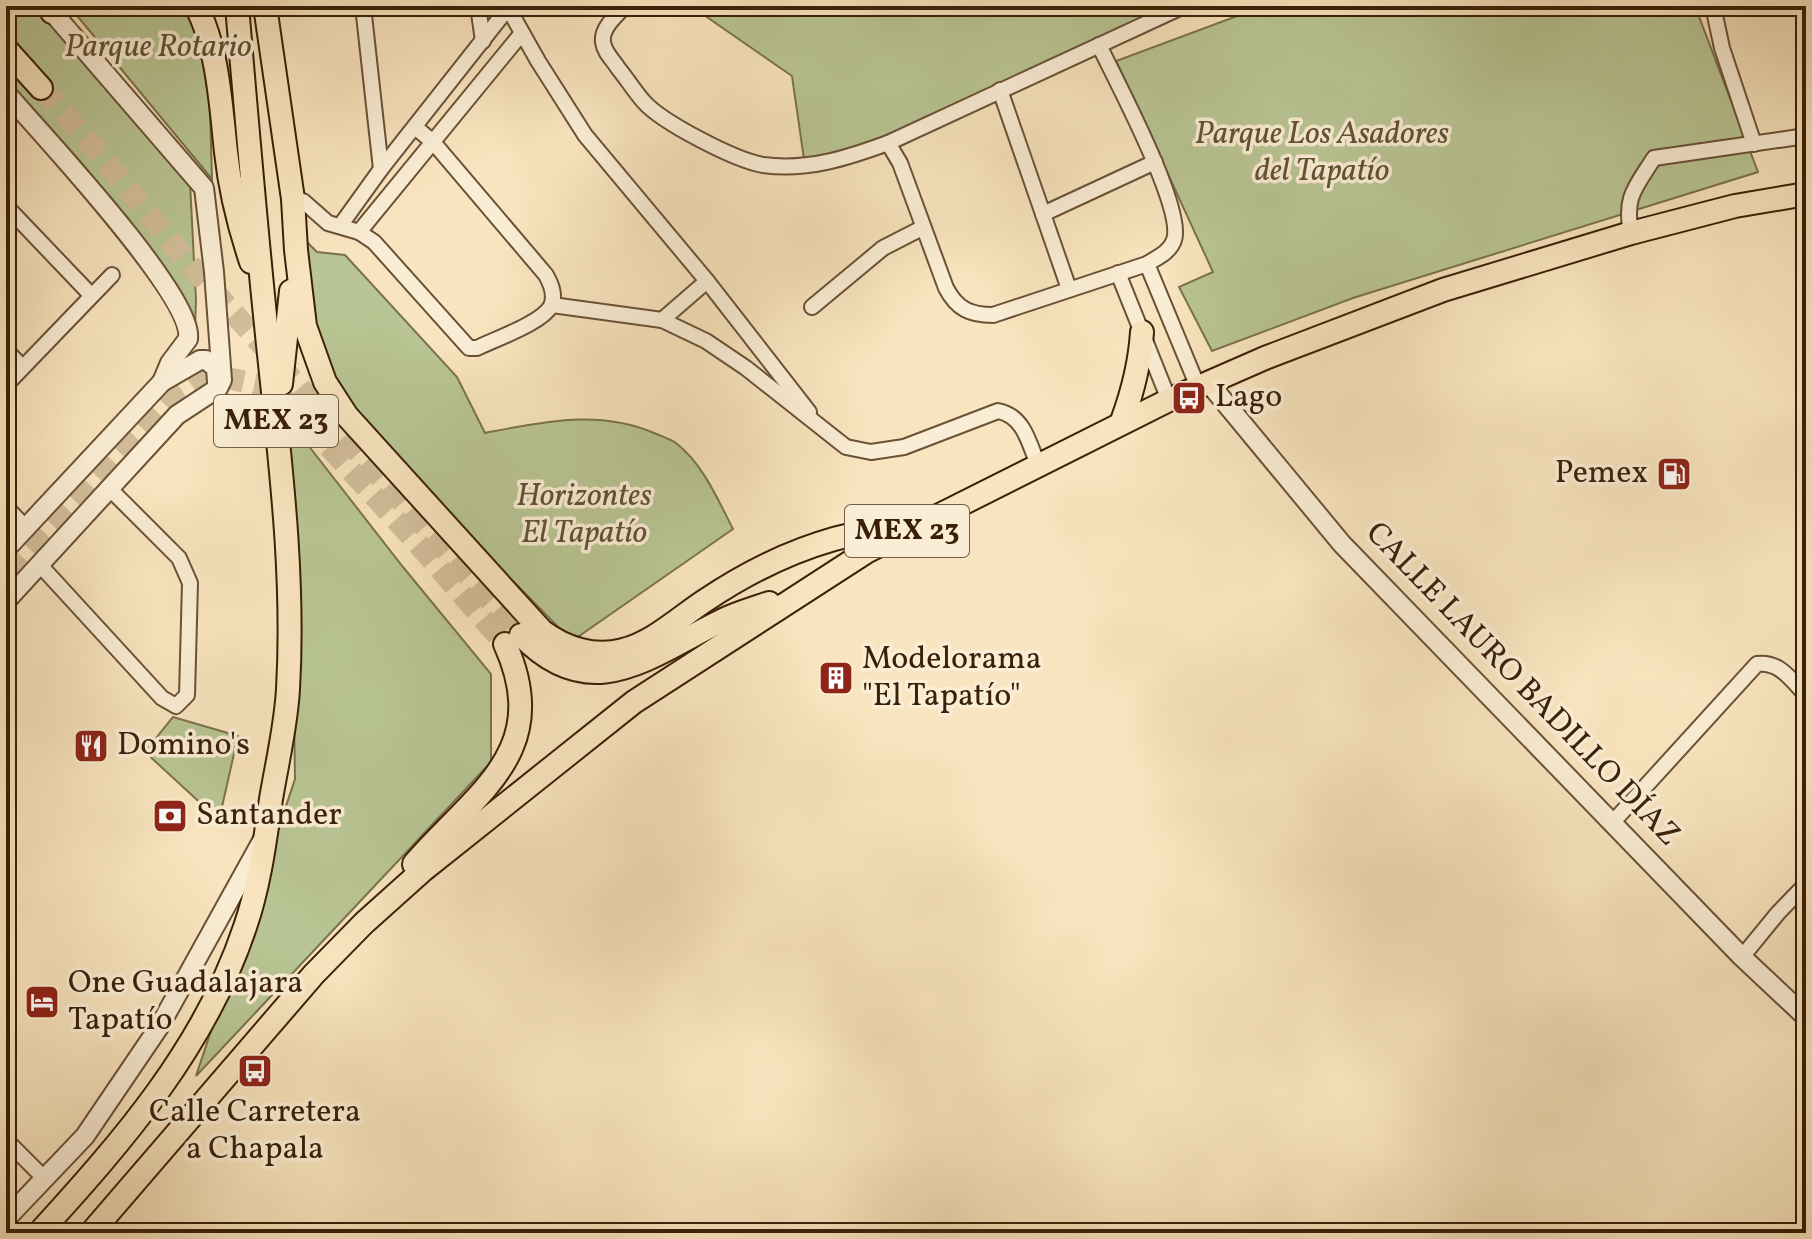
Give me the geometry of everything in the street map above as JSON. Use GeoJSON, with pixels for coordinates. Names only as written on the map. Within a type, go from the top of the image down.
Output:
{"type":"FeatureCollection","features":[{"type":"Feature","properties":{"kind":"highway"},"geometry":{"type":"LineString","coordinates":[[196,6],[219,79],[226,156],[238,223],[263,295]]}},
{"type":"Feature","properties":{"kind":"highway","name":"MEX 23"},"geometry":{"type":"LineString","coordinates":[[39,1233],[138,1119],[196,1033],[221,985],[246,925],[266,835],[288,691],[288,541],[237,6]]}},
{"type":"Feature","properties":{"kind":"highway"},"geometry":{"type":"LineString","coordinates":[[265,6],[293,199],[305,326],[318,365],[335,400],[347,416],[533,622],[563,644],[589,652],[627,649],[646,640],[727,586],[793,553],[862,532],[914,527]]}},
{"type":"Feature","properties":{"kind":"highway"},"geometry":{"type":"LineString","coordinates":[[6,49],[41,88]]}},
{"type":"Feature","properties":{"kind":"highway","name":"MEX 23"},"geometry":{"type":"LineString","coordinates":[[91,1233],[314,974],[422,871],[634,702],[866,552],[1122,421],[1203,384],[1443,290],[1631,233],[1735,206],[1806,194]]}},
{"type":"Feature","properties":{"kind":"highway"},"geometry":{"type":"LineString","coordinates":[[277,430],[296,250]]}},
{"type":"Feature","properties":{"kind":"highway"},"geometry":{"type":"LineString","coordinates":[[1122,421],[1140,363],[1142,332]]}},
{"type":"Feature","properties":{"kind":"highway"},"geometry":{"type":"LineString","coordinates":[[364,923],[434,841],[486,791],[504,765],[516,736],[520,705],[513,639],[571,668],[615,671],[643,663],[721,620],[807,590]]}},
{"type":"Feature","properties":{"kind":"street"},"geometry":{"type":"LineString","coordinates":[[363,6],[381,169]]}},
{"type":"Feature","properties":{"kind":"street"},"geometry":{"type":"LineString","coordinates":[[478,6],[483,41]]}},
{"type":"Feature","properties":{"kind":"street"},"geometry":{"type":"LineString","coordinates":[[625,6],[606,28],[602,39],[606,52],[646,105],[725,152],[760,164],[799,167],[844,159],[888,143],[1184,6]]}},
{"type":"Feature","properties":{"kind":"street"},"geometry":{"type":"LineString","coordinates":[[1713,6],[1722,48],[1754,144]]}},
{"type":"Feature","properties":{"kind":"street"},"geometry":{"type":"LineString","coordinates":[[340,226],[508,7],[585,135],[766,354],[822,429]]}},
{"type":"Feature","properties":{"kind":"street"},"geometry":{"type":"LineString","coordinates":[[6,601],[177,415],[218,388],[222,380],[204,188],[50,8]]}},
{"type":"Feature","properties":{"kind":"street"},"geometry":{"type":"LineString","coordinates":[[359,232],[522,33]]}},
{"type":"Feature","properties":{"kind":"street"},"geometry":{"type":"LineString","coordinates":[[888,143],[900,163],[946,288],[952,300],[966,311],[993,315],[1147,264],[1166,252],[1176,231],[1155,162],[1099,45]]}},
{"type":"Feature","properties":{"kind":"street"},"geometry":{"type":"LineString","coordinates":[[1000,90],[1069,289]]}},
{"type":"Feature","properties":{"kind":"street"},"geometry":{"type":"LineString","coordinates":[[6,93],[124,230],[169,291],[189,333],[162,382]]}},
{"type":"Feature","properties":{"kind":"street"},"geometry":{"type":"LineString","coordinates":[[293,199],[303,201],[328,223],[359,232],[374,242],[469,348],[477,348],[541,317],[552,305],[553,291],[546,275],[433,142],[415,127]]}},
{"type":"Feature","properties":{"kind":"street"},"geometry":{"type":"LineString","coordinates":[[1631,233],[1627,210],[1636,187],[1654,158],[1806,136]]}},
{"type":"Feature","properties":{"kind":"street"},"geometry":{"type":"LineString","coordinates":[[1043,214],[1155,162]]}},
{"type":"Feature","properties":{"kind":"street"},"geometry":{"type":"LineString","coordinates":[[6,206],[91,295]]}},
{"type":"Feature","properties":{"kind":"street"},"geometry":{"type":"LineString","coordinates":[[812,307],[883,248],[922,228]]}},
{"type":"Feature","properties":{"kind":"street"},"geometry":{"type":"LineString","coordinates":[[1147,264],[1203,384]]}},
{"type":"Feature","properties":{"kind":"street"},"geometry":{"type":"LineString","coordinates":[[1118,273],[1169,400]]}},
{"type":"Feature","properties":{"kind":"street"},"geometry":{"type":"LineString","coordinates":[[6,385],[112,275]]}},
{"type":"Feature","properties":{"kind":"street"},"geometry":{"type":"LineString","coordinates":[[662,320],[707,281]]}},
{"type":"Feature","properties":{"kind":"street"},"geometry":{"type":"LineString","coordinates":[[552,305],[662,320],[706,341],[746,368],[846,447],[871,452],[904,447],[998,411],[1010,414],[1020,423],[1038,465]]}},
{"type":"Feature","properties":{"kind":"street"},"geometry":{"type":"LineString","coordinates":[[6,350],[22,367]]}},
{"type":"Feature","properties":{"kind":"street"},"geometry":{"type":"LineString","coordinates":[[746,368],[766,354]]}},
{"type":"Feature","properties":{"kind":"street"},"geometry":{"type":"LineString","coordinates":[[6,549],[162,382],[200,360],[212,363],[216,368],[218,388]]}},
{"type":"Feature","properties":{"kind":"street","name":"CALLE LAURO BADILLO DÍAZ"},"geometry":{"type":"LineString","coordinates":[[1203,384],[1342,544],[1742,957],[1806,1017]]}},
{"type":"Feature","properties":{"kind":"street"},"geometry":{"type":"LineString","coordinates":[[40,565],[162,698],[176,706],[183,702],[187,695],[190,583],[187,570],[179,558],[110,489]]}},
{"type":"Feature","properties":{"kind":"street"},"geometry":{"type":"LineString","coordinates":[[6,507],[26,528]]}},
{"type":"Feature","properties":{"kind":"street"},"geometry":{"type":"LineString","coordinates":[[1613,822],[1757,664],[1767,663],[1781,668],[1806,695]]}},
{"type":"Feature","properties":{"kind":"street"},"geometry":{"type":"LineString","coordinates":[[6,1219],[82,1141],[159,1027],[266,835]]}},
{"type":"Feature","properties":{"kind":"street"},"geometry":{"type":"LineString","coordinates":[[1742,957],[1806,884]]}},
{"type":"Feature","properties":{"kind":"street"},"geometry":{"type":"LineString","coordinates":[[6,1140],[45,1179]]}},
{"type":"Feature","properties":{"kind":"green space"},"geometry":{"type":"Polygon","coordinates":[[[6,6],[37,6],[190,183],[195,329],[174,285],[96,186],[6,81],[6,6]]]}},
{"type":"Feature","properties":{"kind":"green space","name":"Parque Rotario"},"geometry":{"type":"Polygon","coordinates":[[[69,6],[190,6],[209,76],[212,179],[69,6]]]}},
{"type":"Feature","properties":{"kind":"green space"},"geometry":{"type":"Polygon","coordinates":[[[691,6],[1182,6],[901,136],[805,166],[792,76],[691,6]]]}},
{"type":"Feature","properties":{"kind":"green space","name":"Parque Los Asadores del Tapatío"},"geometry":{"type":"Polygon","coordinates":[[[1264,6],[1695,6],[1758,172],[1353,298],[1212,351],[1179,287],[1213,272],[1116,61],[1264,6]]]}},
{"type":"Feature","properties":{"kind":"green space","name":"Horizontes El Tapatío"},"geometry":{"type":"Polygon","coordinates":[[[301,236],[317,252],[345,255],[457,377],[485,433],[549,422],[591,420],[612,421],[654,433],[676,443],[694,461],[733,529],[572,641],[335,400],[305,326],[301,236]]]}},
{"type":"Feature","properties":{"kind":"green space"},"geometry":{"type":"Polygon","coordinates":[[[290,422],[491,674],[491,762],[196,1076],[295,779],[290,422]]]}},
{"type":"Feature","properties":{"kind":"green space"},"geometry":{"type":"Polygon","coordinates":[[[173,717],[238,736],[219,820],[145,752],[173,717]]]}},
{"type":"Feature","properties":{"kind":"tunnel"},"geometry":{"type":"LineString","coordinates":[[41,88],[186,260],[521,635]]}},
{"type":"Feature","properties":{"kind":"tunnel"},"geometry":{"type":"LineString","coordinates":[[6,572],[172,397],[200,378],[232,379],[257,384],[288,402],[505,644]]}},
{"type":"Feature","properties":{"kind":"place","name":"Lago"},"geometry":{"type":"Point","coordinates":[1189,398]}},
{"type":"Feature","properties":{"kind":"place","name":"Pemex"},"geometry":{"type":"Point","coordinates":[1674,474]}},
{"type":"Feature","properties":{"kind":"place","name":"Modelorama \"El Tapatío\""},"geometry":{"type":"Point","coordinates":[836,678]}},
{"type":"Feature","properties":{"kind":"place","name":"Domino's"},"geometry":{"type":"Point","coordinates":[91,746]}},
{"type":"Feature","properties":{"kind":"place","name":"Santander"},"geometry":{"type":"Point","coordinates":[170,816]}},
{"type":"Feature","properties":{"kind":"place","name":"One Guadalajara Tapatío"},"geometry":{"type":"Point","coordinates":[42,1002]}},
{"type":"Feature","properties":{"kind":"place","name":"Calle Carretera a Chapala"},"geometry":{"type":"Point","coordinates":[255,1071]}}]}
